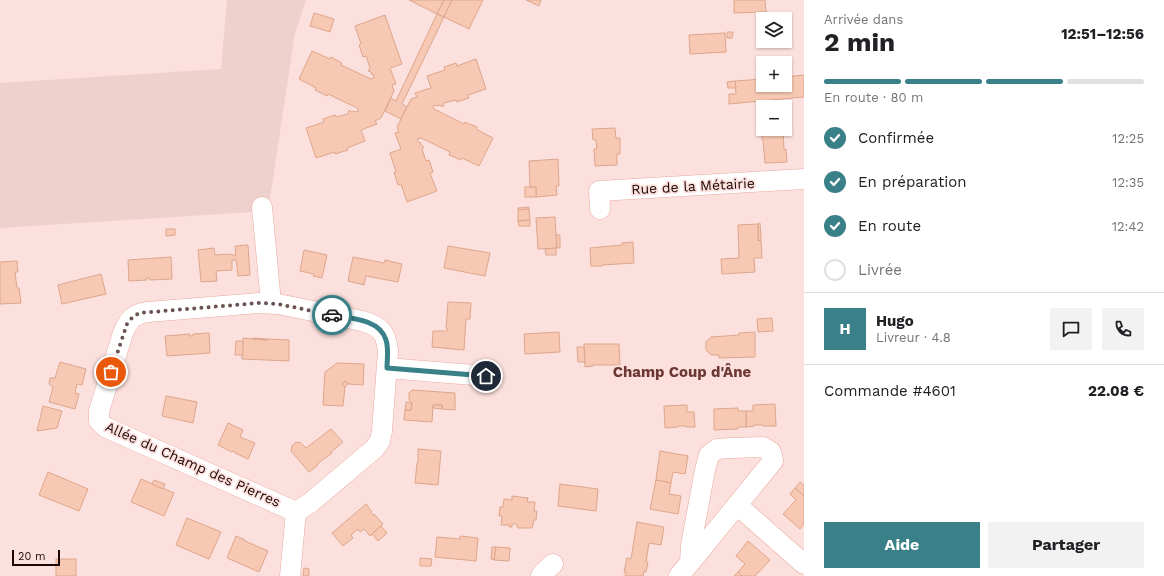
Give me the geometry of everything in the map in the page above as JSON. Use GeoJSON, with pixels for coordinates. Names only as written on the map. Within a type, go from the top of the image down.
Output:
{"type":"FeatureCollection","features":[{"type":"Feature","properties":{"kind":"street","name":"Rue de la Métairie"},"geometry":{"type":"LineString","coordinates":[[600,209],[599,191],[804,179]]}},
{"type":"Feature","properties":{"kind":"street"},"geometry":{"type":"LineString","coordinates":[[262,207],[271,303]]}},
{"type":"Feature","properties":{"kind":"street","name":"Allée du Champ des Pierres"},"geometry":{"type":"LineString","coordinates":[[271,303],[362,321],[378,327],[387,341],[388,351],[380,441],[374,449],[310,503],[296,512],[105,427],[99,421],[99,411],[123,333],[127,324],[132,318],[139,313],[148,312],[271,303]]}},
{"type":"Feature","properties":{"kind":"street"},"geometry":{"type":"LineString","coordinates":[[387,368],[486,376]]}},
{"type":"Feature","properties":{"kind":"street"},"geometry":{"type":"LineString","coordinates":[[763,447],[771,452],[773,461],[684,570],[696,523],[709,455],[717,449],[763,447]]}},
{"type":"Feature","properties":{"kind":"street"},"geometry":{"type":"LineString","coordinates":[[737,505],[804,564]]}},
{"type":"Feature","properties":{"kind":"street","name":"Allée du Champ des Pierres"},"geometry":{"type":"LineString","coordinates":[[290,576],[296,512]]}},
{"type":"Feature","properties":{"kind":"street"},"geometry":{"type":"LineString","coordinates":[[696,523],[699,530],[707,534],[713,534]]}},
{"type":"Feature","properties":{"kind":"shaded area"},"geometry":{"type":"Polygon","coordinates":[[[227,0],[306,0],[295,33],[268,211],[0,228],[0,83],[221,69],[227,0]]]}},
{"type":"Feature","properties":{"kind":"building"},"geometry":{"type":"Polygon","coordinates":[[[409,0],[444,0],[437,14],[409,0]]]}},
{"type":"Feature","properties":{"kind":"building"},"geometry":{"type":"Polygon","coordinates":[[[444,0],[452,0],[444,17],[437,14],[444,0]]]}},
{"type":"Feature","properties":{"kind":"building"},"geometry":{"type":"Polygon","coordinates":[[[452,0],[483,0],[469,29],[444,17],[452,0]]]}},
{"type":"Feature","properties":{"kind":"building"},"geometry":{"type":"Polygon","coordinates":[[[526,0],[541,0],[539,6],[526,0]]]}},
{"type":"Feature","properties":{"kind":"building"},"geometry":{"type":"Polygon","coordinates":[[[734,0],[765,0],[766,12],[734,13],[734,0]]]}},
{"type":"Feature","properties":{"kind":"building"},"geometry":{"type":"Polygon","coordinates":[[[314,13],[334,19],[330,32],[310,26],[314,13]]]}},
{"type":"Feature","properties":{"kind":"building"},"geometry":{"type":"Polygon","coordinates":[[[437,14],[444,17],[402,104],[407,107],[401,119],[385,111],[391,98],[396,101],[437,14]]]}},
{"type":"Feature","properties":{"kind":"building"},"geometry":{"type":"Polygon","coordinates":[[[385,15],[402,64],[390,68],[396,84],[392,85],[394,91],[381,118],[375,121],[377,124],[361,130],[365,141],[347,148],[348,150],[335,154],[335,152],[316,158],[306,128],[324,122],[323,119],[335,115],[336,117],[348,114],[349,110],[352,112],[359,111],[357,108],[328,94],[327,96],[315,90],[316,88],[299,79],[312,51],[330,59],[331,57],[342,63],[341,65],[371,79],[374,78],[373,74],[372,75],[371,72],[368,71],[370,68],[366,56],[363,57],[359,45],[361,44],[355,26],[385,15]]]}},
{"type":"Feature","properties":{"kind":"building"},"geometry":{"type":"Polygon","coordinates":[[[727,32],[733,32],[732,38],[727,38],[727,32]]]}},
{"type":"Feature","properties":{"kind":"building"},"geometry":{"type":"Polygon","coordinates":[[[725,33],[726,52],[690,54],[689,35],[725,33]]]}},
{"type":"Feature","properties":{"kind":"building"},"geometry":{"type":"Polygon","coordinates":[[[476,59],[486,89],[468,95],[469,98],[457,102],[456,100],[444,103],[443,107],[440,105],[433,106],[434,109],[464,124],[465,122],[477,127],[476,129],[493,138],[479,166],[462,158],[461,160],[449,155],[450,152],[421,138],[417,139],[424,147],[422,149],[426,161],[429,160],[433,172],[430,173],[437,191],[407,202],[401,184],[398,185],[394,172],[396,172],[390,153],[401,149],[395,133],[399,132],[397,127],[411,99],[417,97],[415,93],[431,88],[427,76],[445,70],[444,67],[456,63],[457,66],[476,59]]]}},
{"type":"Feature","properties":{"kind":"building"},"geometry":{"type":"Polygon","coordinates":[[[804,75],[804,97],[756,100],[756,101],[729,104],[729,94],[736,94],[735,81],[756,80],[756,92],[792,92],[792,76],[804,75]]]}},
{"type":"Feature","properties":{"kind":"building"},"geometry":{"type":"Polygon","coordinates":[[[735,81],[736,88],[728,88],[727,82],[735,81]]]}},
{"type":"Feature","properties":{"kind":"building"},"geometry":{"type":"Polygon","coordinates":[[[615,128],[616,138],[620,138],[620,154],[617,154],[617,165],[595,166],[594,149],[597,149],[596,140],[593,140],[592,129],[615,128]]]}},
{"type":"Feature","properties":{"kind":"building"},"geometry":{"type":"Polygon","coordinates":[[[762,136],[783,136],[784,150],[786,149],[787,162],[765,163],[762,136]]]}},
{"type":"Feature","properties":{"kind":"building"},"geometry":{"type":"Polygon","coordinates":[[[558,159],[559,186],[556,186],[557,195],[536,197],[536,187],[530,187],[529,161],[558,159]]]}},
{"type":"Feature","properties":{"kind":"building"},"geometry":{"type":"Polygon","coordinates":[[[525,187],[536,187],[536,197],[525,197],[525,187]]]}},
{"type":"Feature","properties":{"kind":"building"},"geometry":{"type":"Polygon","coordinates":[[[529,207],[529,209],[518,210],[518,208],[529,207]]]}},
{"type":"Feature","properties":{"kind":"building"},"geometry":{"type":"Polygon","coordinates":[[[529,209],[530,220],[518,221],[518,210],[529,209]]]}},
{"type":"Feature","properties":{"kind":"building"},"geometry":{"type":"Polygon","coordinates":[[[555,217],[557,248],[538,249],[536,218],[555,217]]]}},
{"type":"Feature","properties":{"kind":"building"},"geometry":{"type":"Polygon","coordinates":[[[530,220],[530,226],[519,226],[518,221],[530,220]]]}},
{"type":"Feature","properties":{"kind":"building"},"geometry":{"type":"Polygon","coordinates":[[[760,223],[761,240],[758,241],[758,224],[760,223]]]}},
{"type":"Feature","properties":{"kind":"building"},"geometry":{"type":"Polygon","coordinates":[[[758,224],[758,241],[761,240],[762,258],[754,258],[755,272],[722,274],[721,259],[739,258],[738,225],[758,224]]]}},
{"type":"Feature","properties":{"kind":"building"},"geometry":{"type":"Polygon","coordinates":[[[166,229],[175,229],[175,235],[166,236],[166,229]]]}},
{"type":"Feature","properties":{"kind":"building"},"geometry":{"type":"Polygon","coordinates":[[[556,235],[560,235],[560,248],[557,248],[556,235]]]}},
{"type":"Feature","properties":{"kind":"building"},"geometry":{"type":"Polygon","coordinates":[[[633,242],[634,263],[591,266],[590,248],[622,245],[622,243],[633,242]]]}},
{"type":"Feature","properties":{"kind":"building"},"geometry":{"type":"Polygon","coordinates":[[[248,245],[250,275],[238,276],[236,260],[232,260],[232,270],[216,271],[217,281],[201,282],[198,250],[214,248],[215,255],[236,255],[235,246],[248,245]]]}},
{"type":"Feature","properties":{"kind":"building"},"geometry":{"type":"Polygon","coordinates":[[[448,246],[490,253],[485,276],[444,268],[448,246]]]}},
{"type":"Feature","properties":{"kind":"building"},"geometry":{"type":"Polygon","coordinates":[[[556,248],[556,255],[546,255],[545,249],[556,248]]]}},
{"type":"Feature","properties":{"kind":"building"},"geometry":{"type":"Polygon","coordinates":[[[304,250],[327,255],[322,278],[313,276],[314,274],[300,271],[304,250]]]}},
{"type":"Feature","properties":{"kind":"building"},"geometry":{"type":"Polygon","coordinates":[[[171,257],[172,279],[150,280],[150,278],[147,278],[147,280],[129,281],[128,260],[171,257]]]}},
{"type":"Feature","properties":{"kind":"building"},"geometry":{"type":"Polygon","coordinates":[[[353,257],[384,263],[385,260],[402,264],[398,282],[366,276],[364,285],[348,281],[353,257]]]}},
{"type":"Feature","properties":{"kind":"building"},"geometry":{"type":"Polygon","coordinates":[[[17,261],[18,272],[15,272],[21,303],[0,304],[0,262],[17,261]]]}},
{"type":"Feature","properties":{"kind":"building"},"geometry":{"type":"Polygon","coordinates":[[[101,274],[106,294],[62,304],[58,285],[101,274]]]}},
{"type":"Feature","properties":{"kind":"building"},"geometry":{"type":"Polygon","coordinates":[[[448,302],[471,303],[470,319],[466,319],[464,350],[432,347],[433,331],[447,331],[448,302]]]}},
{"type":"Feature","properties":{"kind":"building"},"geometry":{"type":"Polygon","coordinates":[[[772,318],[773,331],[758,332],[757,319],[772,318]]]}},
{"type":"Feature","properties":{"kind":"building"},"geometry":{"type":"Polygon","coordinates":[[[559,332],[560,352],[525,354],[524,334],[559,332]]]}},
{"type":"Feature","properties":{"kind":"building"},"geometry":{"type":"Polygon","coordinates":[[[755,332],[755,357],[719,358],[719,355],[711,355],[706,350],[706,342],[711,337],[755,332]]]}},
{"type":"Feature","properties":{"kind":"building"},"geometry":{"type":"Polygon","coordinates":[[[209,333],[210,353],[167,356],[165,336],[190,334],[190,336],[193,336],[193,334],[209,333]]]}},
{"type":"Feature","properties":{"kind":"building"},"geometry":{"type":"Polygon","coordinates":[[[243,338],[289,340],[289,361],[242,359],[243,338]]]}},
{"type":"Feature","properties":{"kind":"building"},"geometry":{"type":"Polygon","coordinates":[[[253,339],[267,339],[267,340],[253,339]]]}},
{"type":"Feature","properties":{"kind":"building"},"geometry":{"type":"Polygon","coordinates":[[[236,341],[243,341],[243,355],[235,355],[236,341]]]}},
{"type":"Feature","properties":{"kind":"building"},"geometry":{"type":"Polygon","coordinates":[[[584,344],[619,344],[620,365],[593,365],[585,367],[584,344]]]}},
{"type":"Feature","properties":{"kind":"building"},"geometry":{"type":"Polygon","coordinates":[[[577,347],[584,347],[585,362],[578,362],[577,347]]]}},
{"type":"Feature","properties":{"kind":"building"},"geometry":{"type":"Polygon","coordinates":[[[60,362],[86,369],[82,385],[77,384],[75,393],[79,394],[75,409],[49,402],[53,387],[49,384],[50,378],[55,378],[60,362]]]}},
{"type":"Feature","properties":{"kind":"building"},"geometry":{"type":"Polygon","coordinates":[[[337,363],[364,364],[363,385],[348,384],[346,381],[342,384],[345,387],[343,406],[323,405],[325,372],[337,363]]]}},
{"type":"Feature","properties":{"kind":"building"},"geometry":{"type":"Polygon","coordinates":[[[346,381],[348,384],[345,387],[342,384],[346,381]]]}},
{"type":"Feature","properties":{"kind":"building"},"geometry":{"type":"Polygon","coordinates":[[[412,390],[455,393],[455,410],[442,409],[442,405],[433,405],[432,422],[404,420],[405,410],[411,410],[412,403],[409,400],[409,393],[412,390]]]}},
{"type":"Feature","properties":{"kind":"building"},"geometry":{"type":"Polygon","coordinates":[[[166,396],[197,402],[193,423],[162,416],[166,396]]]}},
{"type":"Feature","properties":{"kind":"building"},"geometry":{"type":"Polygon","coordinates":[[[406,402],[412,403],[411,410],[405,410],[406,402]]]}},
{"type":"Feature","properties":{"kind":"building"},"geometry":{"type":"Polygon","coordinates":[[[775,404],[776,426],[754,425],[746,427],[746,411],[753,411],[753,405],[775,404]]]}},
{"type":"Feature","properties":{"kind":"building"},"geometry":{"type":"Polygon","coordinates":[[[433,405],[442,405],[442,409],[433,408],[433,405]]]}},
{"type":"Feature","properties":{"kind":"building"},"geometry":{"type":"Polygon","coordinates":[[[687,405],[687,412],[694,412],[695,427],[678,426],[665,428],[664,406],[687,405]]]}},
{"type":"Feature","properties":{"kind":"building"},"geometry":{"type":"Polygon","coordinates":[[[43,406],[62,411],[57,428],[37,431],[43,406]]]}},
{"type":"Feature","properties":{"kind":"building"},"geometry":{"type":"Polygon","coordinates":[[[738,408],[738,411],[746,411],[746,427],[738,427],[738,429],[714,430],[714,409],[738,408]]]}},
{"type":"Feature","properties":{"kind":"building"},"geometry":{"type":"Polygon","coordinates":[[[228,423],[243,430],[240,437],[255,443],[248,459],[218,445],[228,423]]]}},
{"type":"Feature","properties":{"kind":"building"},"geometry":{"type":"Polygon","coordinates":[[[331,429],[343,442],[309,472],[291,451],[292,446],[296,442],[301,443],[306,448],[331,429]]]}},
{"type":"Feature","properties":{"kind":"building"},"geometry":{"type":"Polygon","coordinates":[[[418,449],[441,451],[438,485],[415,483],[418,463],[418,449]]]}},
{"type":"Feature","properties":{"kind":"building"},"geometry":{"type":"Polygon","coordinates":[[[660,451],[688,456],[685,474],[673,472],[671,483],[656,480],[660,451]]]}},
{"type":"Feature","properties":{"kind":"building"},"geometry":{"type":"Polygon","coordinates":[[[48,472],[88,489],[79,511],[39,495],[48,472]]]}},
{"type":"Feature","properties":{"kind":"building"},"geometry":{"type":"Polygon","coordinates":[[[141,479],[174,493],[164,516],[131,502],[141,479]]]}},
{"type":"Feature","properties":{"kind":"building"},"geometry":{"type":"Polygon","coordinates":[[[154,480],[165,484],[163,489],[152,484],[154,480]]]}},
{"type":"Feature","properties":{"kind":"building"},"geometry":{"type":"Polygon","coordinates":[[[656,480],[671,483],[669,494],[681,496],[678,514],[650,509],[656,480]]]}},
{"type":"Feature","properties":{"kind":"building"},"geometry":{"type":"Polygon","coordinates":[[[800,482],[804,485],[804,496],[795,488],[800,482]]]}},
{"type":"Feature","properties":{"kind":"building"},"geometry":{"type":"Polygon","coordinates":[[[560,484],[598,489],[596,511],[558,506],[560,484]]]}},
{"type":"Feature","properties":{"kind":"building"},"geometry":{"type":"Polygon","coordinates":[[[795,488],[804,496],[804,524],[800,529],[783,514],[796,500],[790,494],[795,488]]]}},
{"type":"Feature","properties":{"kind":"building"},"geometry":{"type":"Polygon","coordinates":[[[512,496],[528,498],[527,502],[535,502],[534,511],[537,511],[536,520],[534,520],[532,528],[518,528],[516,524],[512,524],[512,527],[509,527],[509,525],[501,525],[502,516],[499,516],[500,507],[503,507],[504,499],[512,500],[512,496]]]}},
{"type":"Feature","properties":{"kind":"building"},"geometry":{"type":"Polygon","coordinates":[[[366,504],[372,512],[371,513],[373,515],[374,514],[383,524],[370,536],[364,529],[360,532],[358,529],[351,535],[353,538],[343,546],[332,533],[366,504]]]}},
{"type":"Feature","properties":{"kind":"building"},"geometry":{"type":"Polygon","coordinates":[[[187,518],[221,532],[209,559],[176,545],[187,518]]]}},
{"type":"Feature","properties":{"kind":"building"},"geometry":{"type":"Polygon","coordinates":[[[637,522],[664,527],[661,545],[649,543],[646,562],[648,562],[646,572],[644,571],[643,576],[625,576],[626,572],[624,572],[627,558],[631,559],[637,522]]]}},
{"type":"Feature","properties":{"kind":"building"},"geometry":{"type":"Polygon","coordinates":[[[381,526],[387,533],[378,541],[372,534],[381,526]]]}},
{"type":"Feature","properties":{"kind":"building"},"geometry":{"type":"Polygon","coordinates":[[[236,536],[268,551],[259,572],[227,558],[236,536]]]}},
{"type":"Feature","properties":{"kind":"building"},"geometry":{"type":"Polygon","coordinates":[[[460,536],[478,538],[476,561],[435,557],[437,537],[460,539],[460,536]]]}},
{"type":"Feature","properties":{"kind":"building"},"geometry":{"type":"Polygon","coordinates":[[[748,541],[770,560],[755,576],[742,576],[738,572],[745,564],[736,556],[748,541]]]}},
{"type":"Feature","properties":{"kind":"building"},"geometry":{"type":"Polygon","coordinates":[[[492,547],[496,547],[494,560],[491,559],[492,547]]]}},
{"type":"Feature","properties":{"kind":"building"},"geometry":{"type":"Polygon","coordinates":[[[496,547],[510,548],[509,561],[494,560],[496,547]]]}},
{"type":"Feature","properties":{"kind":"building"},"geometry":{"type":"Polygon","coordinates":[[[420,558],[432,559],[431,566],[420,566],[420,558]]]}},
{"type":"Feature","properties":{"kind":"building"},"geometry":{"type":"Polygon","coordinates":[[[56,559],[76,559],[76,576],[56,576],[56,559]]]}},
{"type":"Feature","properties":{"kind":"building"},"geometry":{"type":"Polygon","coordinates":[[[304,568],[309,569],[309,576],[303,576],[304,568]]]}},
{"type":"Feature","properties":{"kind":"building"},"geometry":{"type":"Polygon","coordinates":[[[738,572],[742,576],[734,576],[738,572]]]}},
{"type":"Feature","properties":{"kind":"way so far"},"geometry":{"type":"LineString","coordinates":[[111,372],[127,324],[139,313],[271,303],[332,315]]}},
{"type":"Feature","properties":{"kind":"district","name":"Champ Coup d'Âne"},"geometry":{"type":"Point","coordinates":[682,372]}},
{"type":"Feature","properties":{"kind":"route"},"geometry":{"type":"LineString","coordinates":[[332,315],[362,321],[378,327],[387,341],[387,368],[471,376],[486,376]]}}]}
